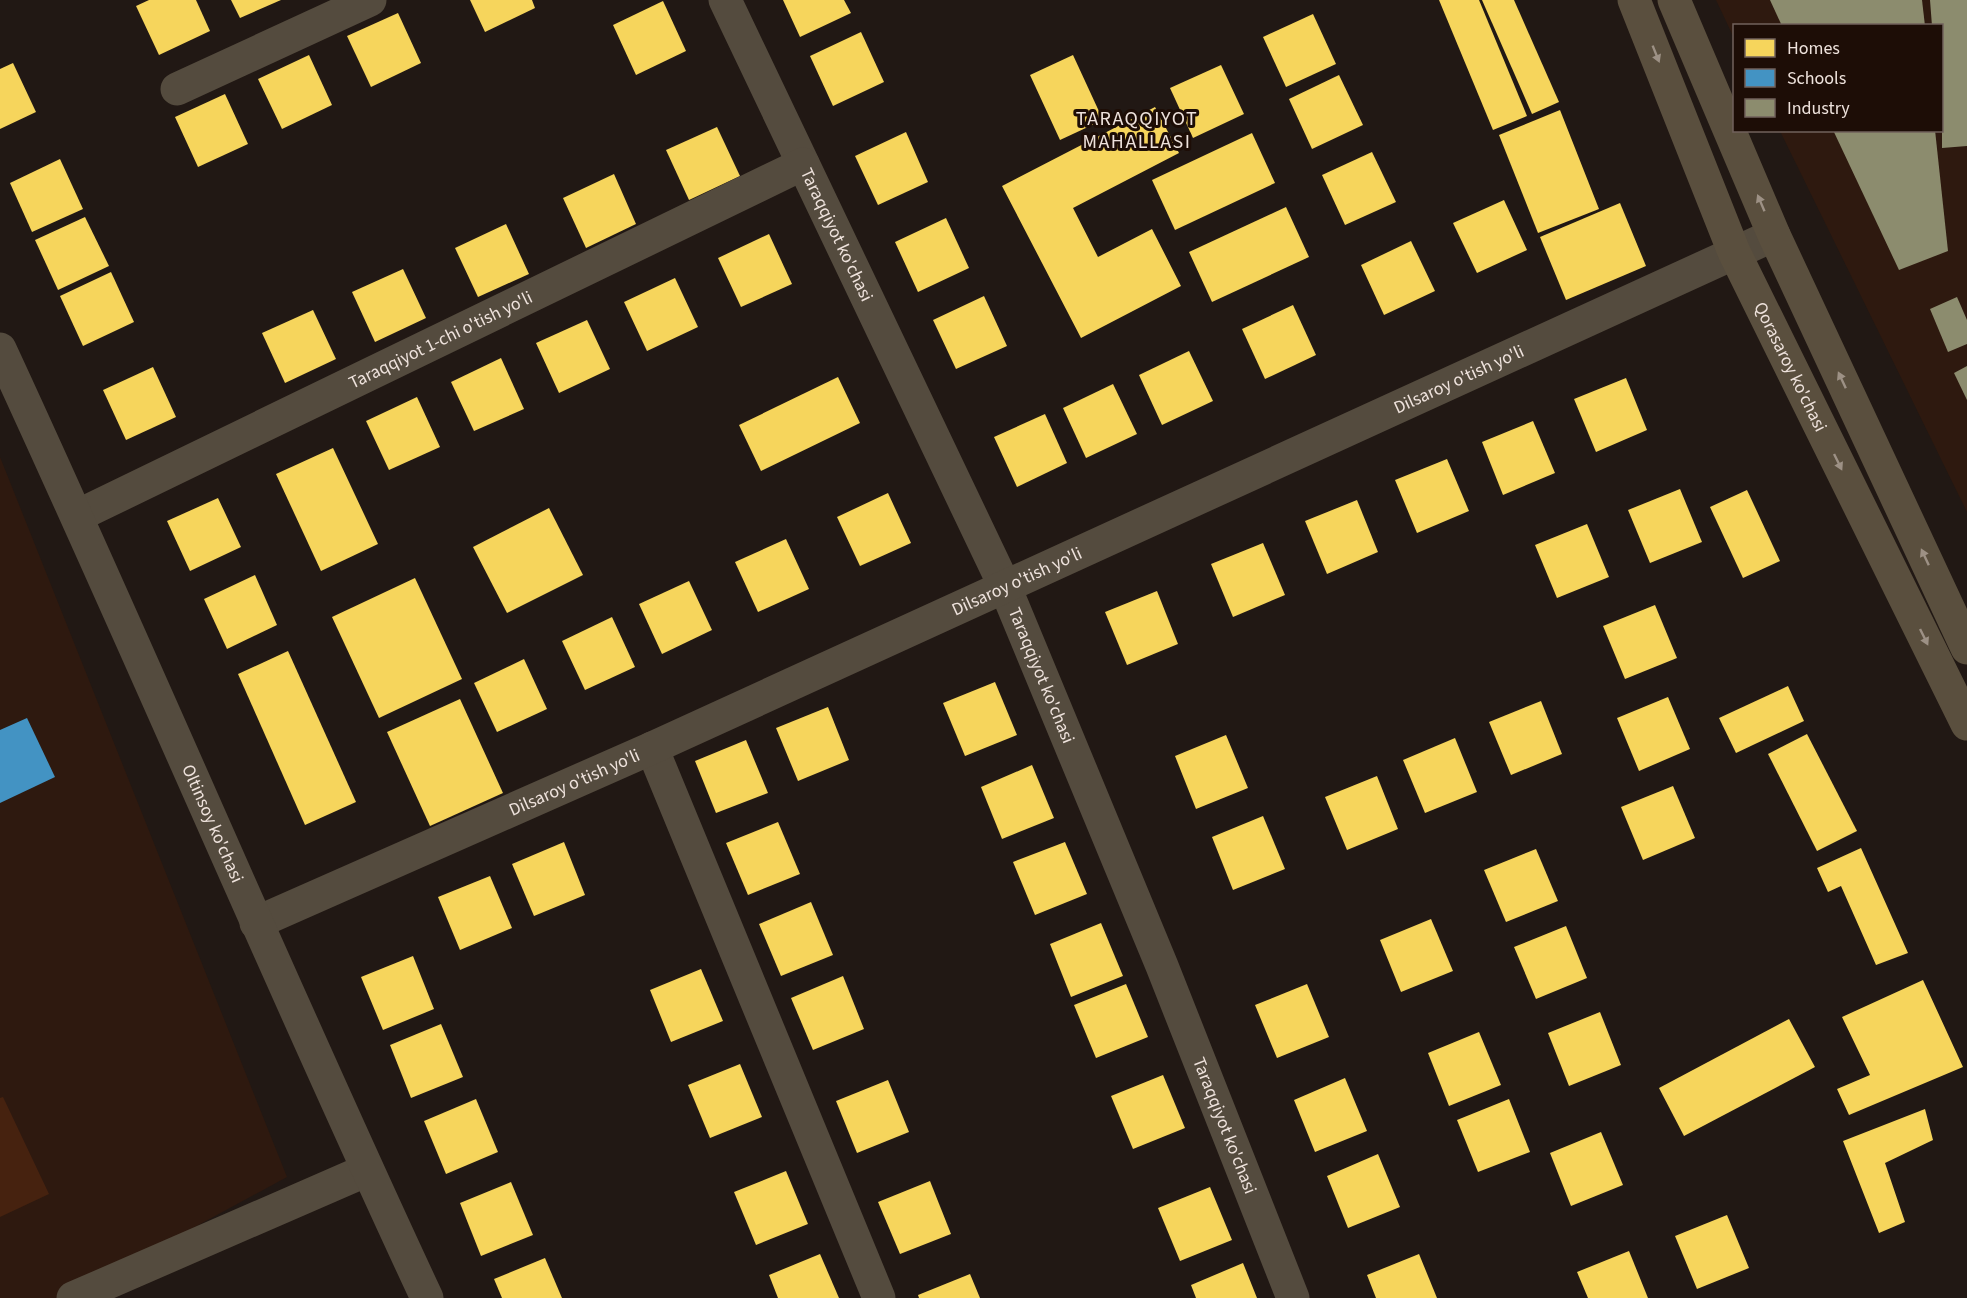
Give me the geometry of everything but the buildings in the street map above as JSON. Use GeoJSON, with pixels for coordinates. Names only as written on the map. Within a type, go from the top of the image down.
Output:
{"type":"FeatureCollection","features":[{"type":"Feature","properties":{"kind":"main road","name":"Qorasaroy ko'chasi"},"geometry":{"type":"LineString","coordinates":[[1634,0],[1734,252],[1967,724]]}},
{"type":"Feature","properties":{"kind":"main road"},"geometry":{"type":"LineString","coordinates":[[1674,0],[1774,235],[1967,648]]}},
{"type":"Feature","properties":{"kind":"street"},"geometry":{"type":"LineString","coordinates":[[177,89],[370,0]]}},
{"type":"Feature","properties":{"kind":"street","name":"Taraqqiyot ko'chasi"},"geometry":{"type":"LineString","coordinates":[[725,0],[1005,587],[1162,966],[1293,1298]]}},
{"type":"Feature","properties":{"kind":"street","name":"Taraqqiyot 1-chi o'tish yo'li"},"geometry":{"type":"LineString","coordinates":[[77,516],[803,164]]}},
{"type":"Feature","properties":{"kind":"street","name":"Dilsaroy o'tish yo'li"},"geometry":{"type":"LineString","coordinates":[[256,924],[652,748],[1774,235]]}},
{"type":"Feature","properties":{"kind":"street","name":"Oltinsoy ko'chasi"},"geometry":{"type":"LineString","coordinates":[[0,349],[77,516],[256,924],[427,1298]]}},
{"type":"Feature","properties":{"kind":"street"},"geometry":{"type":"LineString","coordinates":[[652,748],[879,1298]]}},
{"type":"Feature","properties":{"kind":"street"},"geometry":{"type":"LineString","coordinates":[[72,1298],[367,1170]]}},
{"type":"Feature","properties":{"kind":"shaded area"},"geometry":{"type":"Polygon","coordinates":[[[1716,0],[1967,0],[1967,512],[1780,132],[1943,132],[1943,24],[1733,24],[1733,36],[1716,0]]]}},
{"type":"Feature","properties":{"kind":"shaded area"},"geometry":{"type":"Polygon","coordinates":[[[0,457],[287,1177],[64,1298],[0,1298],[0,457]]]}},
{"type":"Feature","properties":{"kind":"shaded area"},"geometry":{"type":"Polygon","coordinates":[[[3,1097],[49,1194],[0,1217],[0,1098],[3,1097]]]}},
{"type":"Feature","properties":{"kind":"district","name":"TARAQQIYOT MAHALLASI"},"geometry":{"type":"Point","coordinates":[1137,130]}}]}
